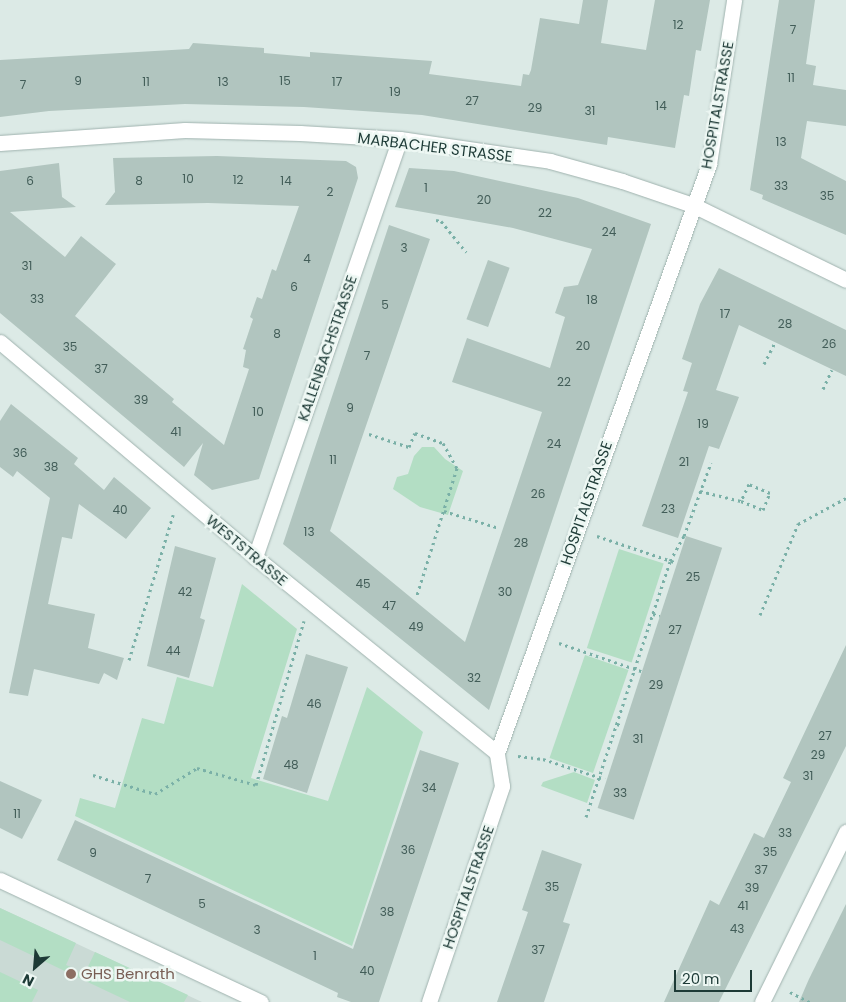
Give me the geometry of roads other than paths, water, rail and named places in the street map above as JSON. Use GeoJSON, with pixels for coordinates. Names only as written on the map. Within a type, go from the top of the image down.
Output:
{"type":"FeatureCollection","features":[{"type":"Feature","properties":{"kind":"street","name":"HOSPITALSTRASSE"},"geometry":{"type":"LineString","coordinates":[[429,1002],[502,786],[498,753],[709,164],[734,0]]}},
{"type":"Feature","properties":{"kind":"street","name":"MARBACHER STRASSE"},"geometry":{"type":"LineString","coordinates":[[0,143],[185,130],[400,139],[550,161],[622,181],[693,206],[846,280]]}},
{"type":"Feature","properties":{"kind":"street","name":"KALLENBACHSTRASSE"},"geometry":{"type":"LineString","coordinates":[[255,557],[400,139]]}},
{"type":"Feature","properties":{"kind":"street","name":"WESTSTRASSE"},"geometry":{"type":"LineString","coordinates":[[0,342],[255,557],[498,753]]}},
{"type":"Feature","properties":{"kind":"street"},"geometry":{"type":"LineString","coordinates":[[762,1002],[846,832]]}},
{"type":"Feature","properties":{"kind":"street"},"geometry":{"type":"LineString","coordinates":[[0,880],[261,1002]]}},
{"type":"Feature","properties":{"kind":"place","name":"GHS Benrath"},"geometry":{"type":"Point","coordinates":[71,974]}}]}
